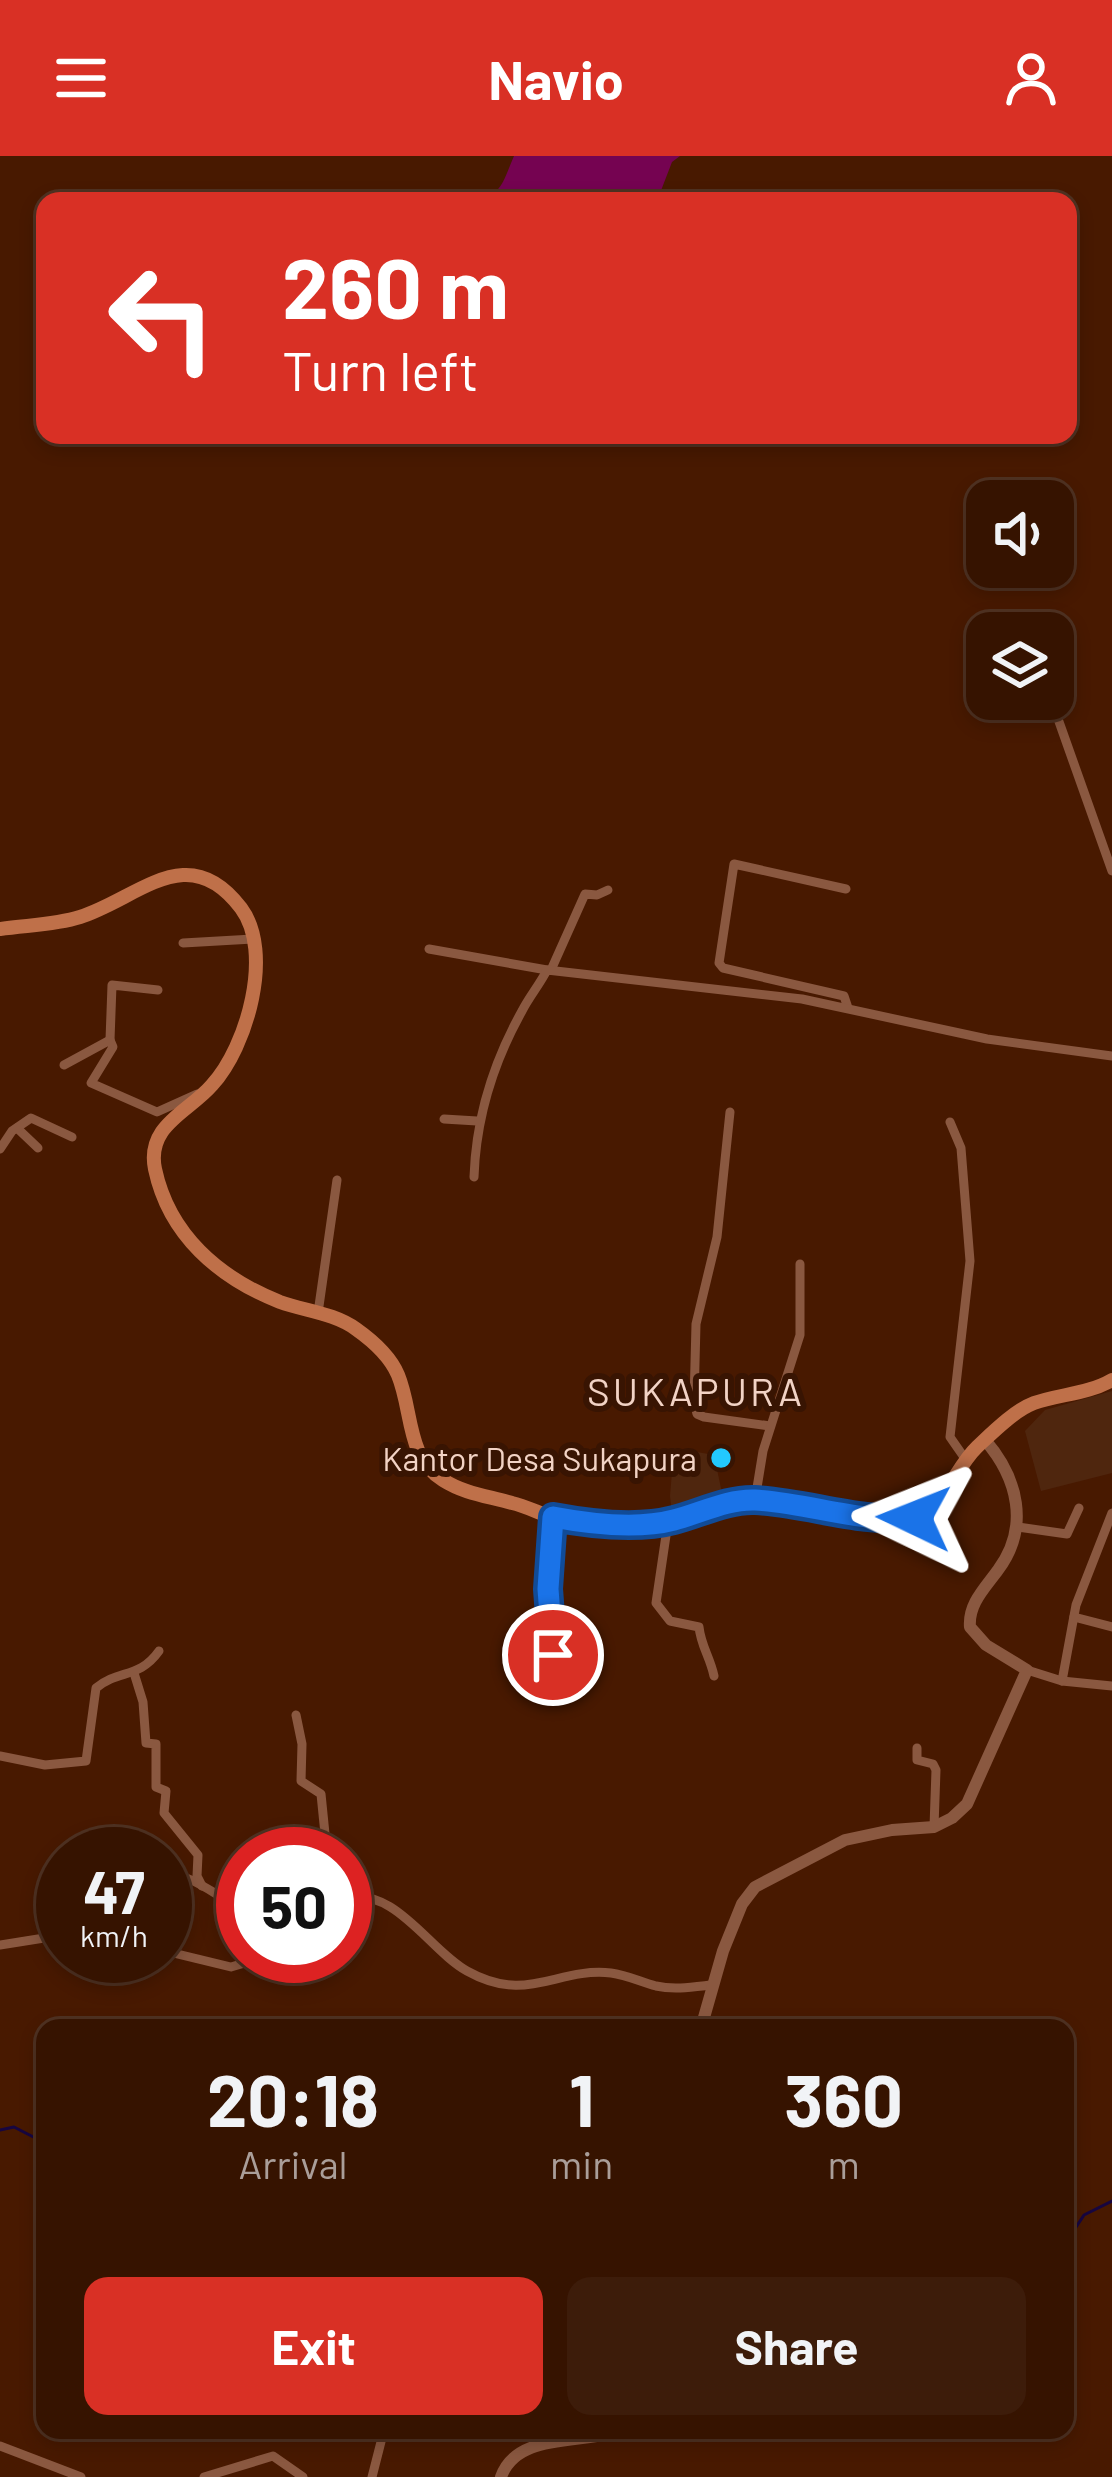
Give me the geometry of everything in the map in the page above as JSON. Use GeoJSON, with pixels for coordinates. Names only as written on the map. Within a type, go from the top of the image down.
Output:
{"type":"FeatureCollection","features":[{"type":"Feature","properties":{"kind":"main road"},"geometry":{"type":"LineString","coordinates":[[0,929],[76,918],[181,873],[202,877],[240,908],[253,939],[256,968],[249,1008],[227,1064],[203,1094],[164,1128],[155,1148],[158,1178],[176,1222],[188,1241],[233,1278],[282,1303],[347,1323],[385,1354],[402,1386],[419,1453],[438,1477],[484,1498],[599,1524],[668,1522],[755,1500],[869,1518],[914,1518],[930,1509],[985,1441],[1035,1403],[1112,1379]]}},
{"type":"Feature","properties":{"kind":"street"},"geometry":{"type":"LineString","coordinates":[[1058,720],[1112,872]]}},
{"type":"Feature","properties":{"kind":"street"},"geometry":{"type":"LineString","coordinates":[[846,889],[734,864],[719,963],[723,968],[844,996],[848,1008]]}},
{"type":"Feature","properties":{"kind":"street"},"geometry":{"type":"LineString","coordinates":[[474,1177],[477,1120],[521,1012],[549,970],[585,894],[597,896],[608,890]]}},
{"type":"Feature","properties":{"kind":"street"},"geometry":{"type":"LineString","coordinates":[[183,943],[253,939]]}},
{"type":"Feature","properties":{"kind":"street"},"geometry":{"type":"LineString","coordinates":[[429,949],[549,970],[802,999],[987,1039],[1112,1056]]}},
{"type":"Feature","properties":{"kind":"street"},"geometry":{"type":"LineString","coordinates":[[158,990],[112,985],[113,1047],[92,1083],[158,1112],[203,1094]]}},
{"type":"Feature","properties":{"kind":"street"},"geometry":{"type":"LineString","coordinates":[[64,1065],[110,1040]]}},
{"type":"Feature","properties":{"kind":"street"},"geometry":{"type":"LineString","coordinates":[[730,1112],[717,1237],[696,1324],[694,1402],[697,1414],[704,1417],[770,1426]]}},
{"type":"Feature","properties":{"kind":"street"},"geometry":{"type":"LineString","coordinates":[[0,1149],[32,1118],[72,1137]]}},
{"type":"Feature","properties":{"kind":"street"},"geometry":{"type":"LineString","coordinates":[[444,1119],[477,1120]]}},
{"type":"Feature","properties":{"kind":"street"},"geometry":{"type":"LineString","coordinates":[[950,1122],[961,1148],[970,1262],[950,1438],[966,1460]]}},
{"type":"Feature","properties":{"kind":"street"},"geometry":{"type":"LineString","coordinates":[[17,1128],[38,1148]]}},
{"type":"Feature","properties":{"kind":"street"},"geometry":{"type":"LineString","coordinates":[[318,1313],[337,1180]]}},
{"type":"Feature","properties":{"kind":"street"},"geometry":{"type":"LineString","coordinates":[[755,1500],[770,1426],[800,1335],[800,1264]]}},
{"type":"Feature","properties":{"kind":"street"},"geometry":{"type":"LineString","coordinates":[[985,1441],[1010,1478],[1018,1527],[1003,1563],[972,1609],[970,1628],[986,1646],[1027,1670],[1062,1681],[1112,1686]]}},
{"type":"Feature","properties":{"kind":"street"},"geometry":{"type":"LineString","coordinates":[[1018,1527],[1064,1535],[1079,1508]]}},
{"type":"Feature","properties":{"kind":"street"},"geometry":{"type":"LineString","coordinates":[[1062,1681],[1080,1593],[1112,1513]]}},
{"type":"Feature","properties":{"kind":"street"},"geometry":{"type":"LineString","coordinates":[[550,1667],[554,1640],[548,1574],[553,1517]]}},
{"type":"Feature","properties":{"kind":"street"},"geometry":{"type":"LineString","coordinates":[[668,1522],[656,1603],[670,1621],[699,1627],[701,1648],[710,1658],[714,1676]]}},
{"type":"Feature","properties":{"kind":"street"},"geometry":{"type":"LineString","coordinates":[[1074,1618],[1112,1627]]}},
{"type":"Feature","properties":{"kind":"street"},"geometry":{"type":"LineString","coordinates":[[0,1756],[45,1765],[86,1762],[96,1688],[116,1676],[134,1673],[159,1651]]}},
{"type":"Feature","properties":{"kind":"street"},"geometry":{"type":"LineString","coordinates":[[702,2019],[742,1904],[755,1887],[845,1840],[892,1829],[934,1827],[967,1804],[1027,1670]]}},
{"type":"Feature","properties":{"kind":"street"},"geometry":{"type":"LineString","coordinates":[[134,1673],[143,1702],[146,1743],[156,1744],[156,1787],[166,1791],[164,1813],[198,1855],[197,1876],[202,1886]]}},
{"type":"Feature","properties":{"kind":"street"},"geometry":{"type":"LineString","coordinates":[[296,1714],[302,1744],[301,1781],[321,1794],[324,1827]]}},
{"type":"Feature","properties":{"kind":"street"},"geometry":{"type":"LineString","coordinates":[[917,1748],[917,1760],[936,1770],[934,1827]]}},
{"type":"Feature","properties":{"kind":"street"},"geometry":{"type":"LineString","coordinates":[[192,1881],[216,1894]]}},
{"type":"Feature","properties":{"kind":"street"},"geometry":{"type":"LineString","coordinates":[[372,1900],[391,1907],[468,1972],[508,1986],[609,1972],[661,1987],[711,1985]]}},
{"type":"Feature","properties":{"kind":"street"},"geometry":{"type":"LineString","coordinates":[[0,1945],[36,1939]]}},
{"type":"Feature","properties":{"kind":"street"},"geometry":{"type":"LineString","coordinates":[[372,2477],[382,2439]]}},
{"type":"Feature","properties":{"kind":"street"},"geometry":{"type":"LineString","coordinates":[[501,2477],[508,2460],[520,2451],[591,2439]]}},
{"type":"Feature","properties":{"kind":"street"},"geometry":{"type":"LineString","coordinates":[[0,2446],[81,2477]]}},
{"type":"Feature","properties":{"kind":"street"},"geometry":{"type":"LineString","coordinates":[[205,2477],[273,2456],[303,2477]]}},
{"type":"Feature","properties":{"kind":"shaded area"},"geometry":{"type":"Polygon","coordinates":[[[514,156],[680,156],[672,162],[660,192],[495,192],[514,156]]]}},
{"type":"Feature","properties":{"kind":"shaded area"},"geometry":{"type":"Polygon","coordinates":[[[1112,1391],[1112,1473],[1041,1491],[1025,1431],[1045,1410],[1112,1391]]]}},
{"type":"Feature","properties":{"kind":"shaded area"},"geometry":{"type":"Polygon","coordinates":[[[674,1448],[714,1455],[723,1498],[672,1513],[674,1448]]]}},
{"type":"Feature","properties":{"kind":"waterway"},"geometry":{"type":"LineString","coordinates":[[0,2130],[14,2127],[36,2138]]}},
{"type":"Feature","properties":{"kind":"waterway"},"geometry":{"type":"LineString","coordinates":[[1074,2230],[1084,2215],[1112,2201]]}},
{"type":"Feature","properties":{"kind":"place","name":"Kantor Desa Sukapura"},"geometry":{"type":"Point","coordinates":[721,1458]}},
{"type":"Feature","properties":{"kind":"district","name":"SUKAPURA"},"geometry":{"type":"Point","coordinates":[696,1390]}},
{"type":"Feature","properties":{"kind":"route"},"geometry":{"type":"LineString","coordinates":[[553,1655],[548,1574],[553,1517],[599,1524],[668,1522],[755,1500],[869,1518],[914,1518]]}}]}
